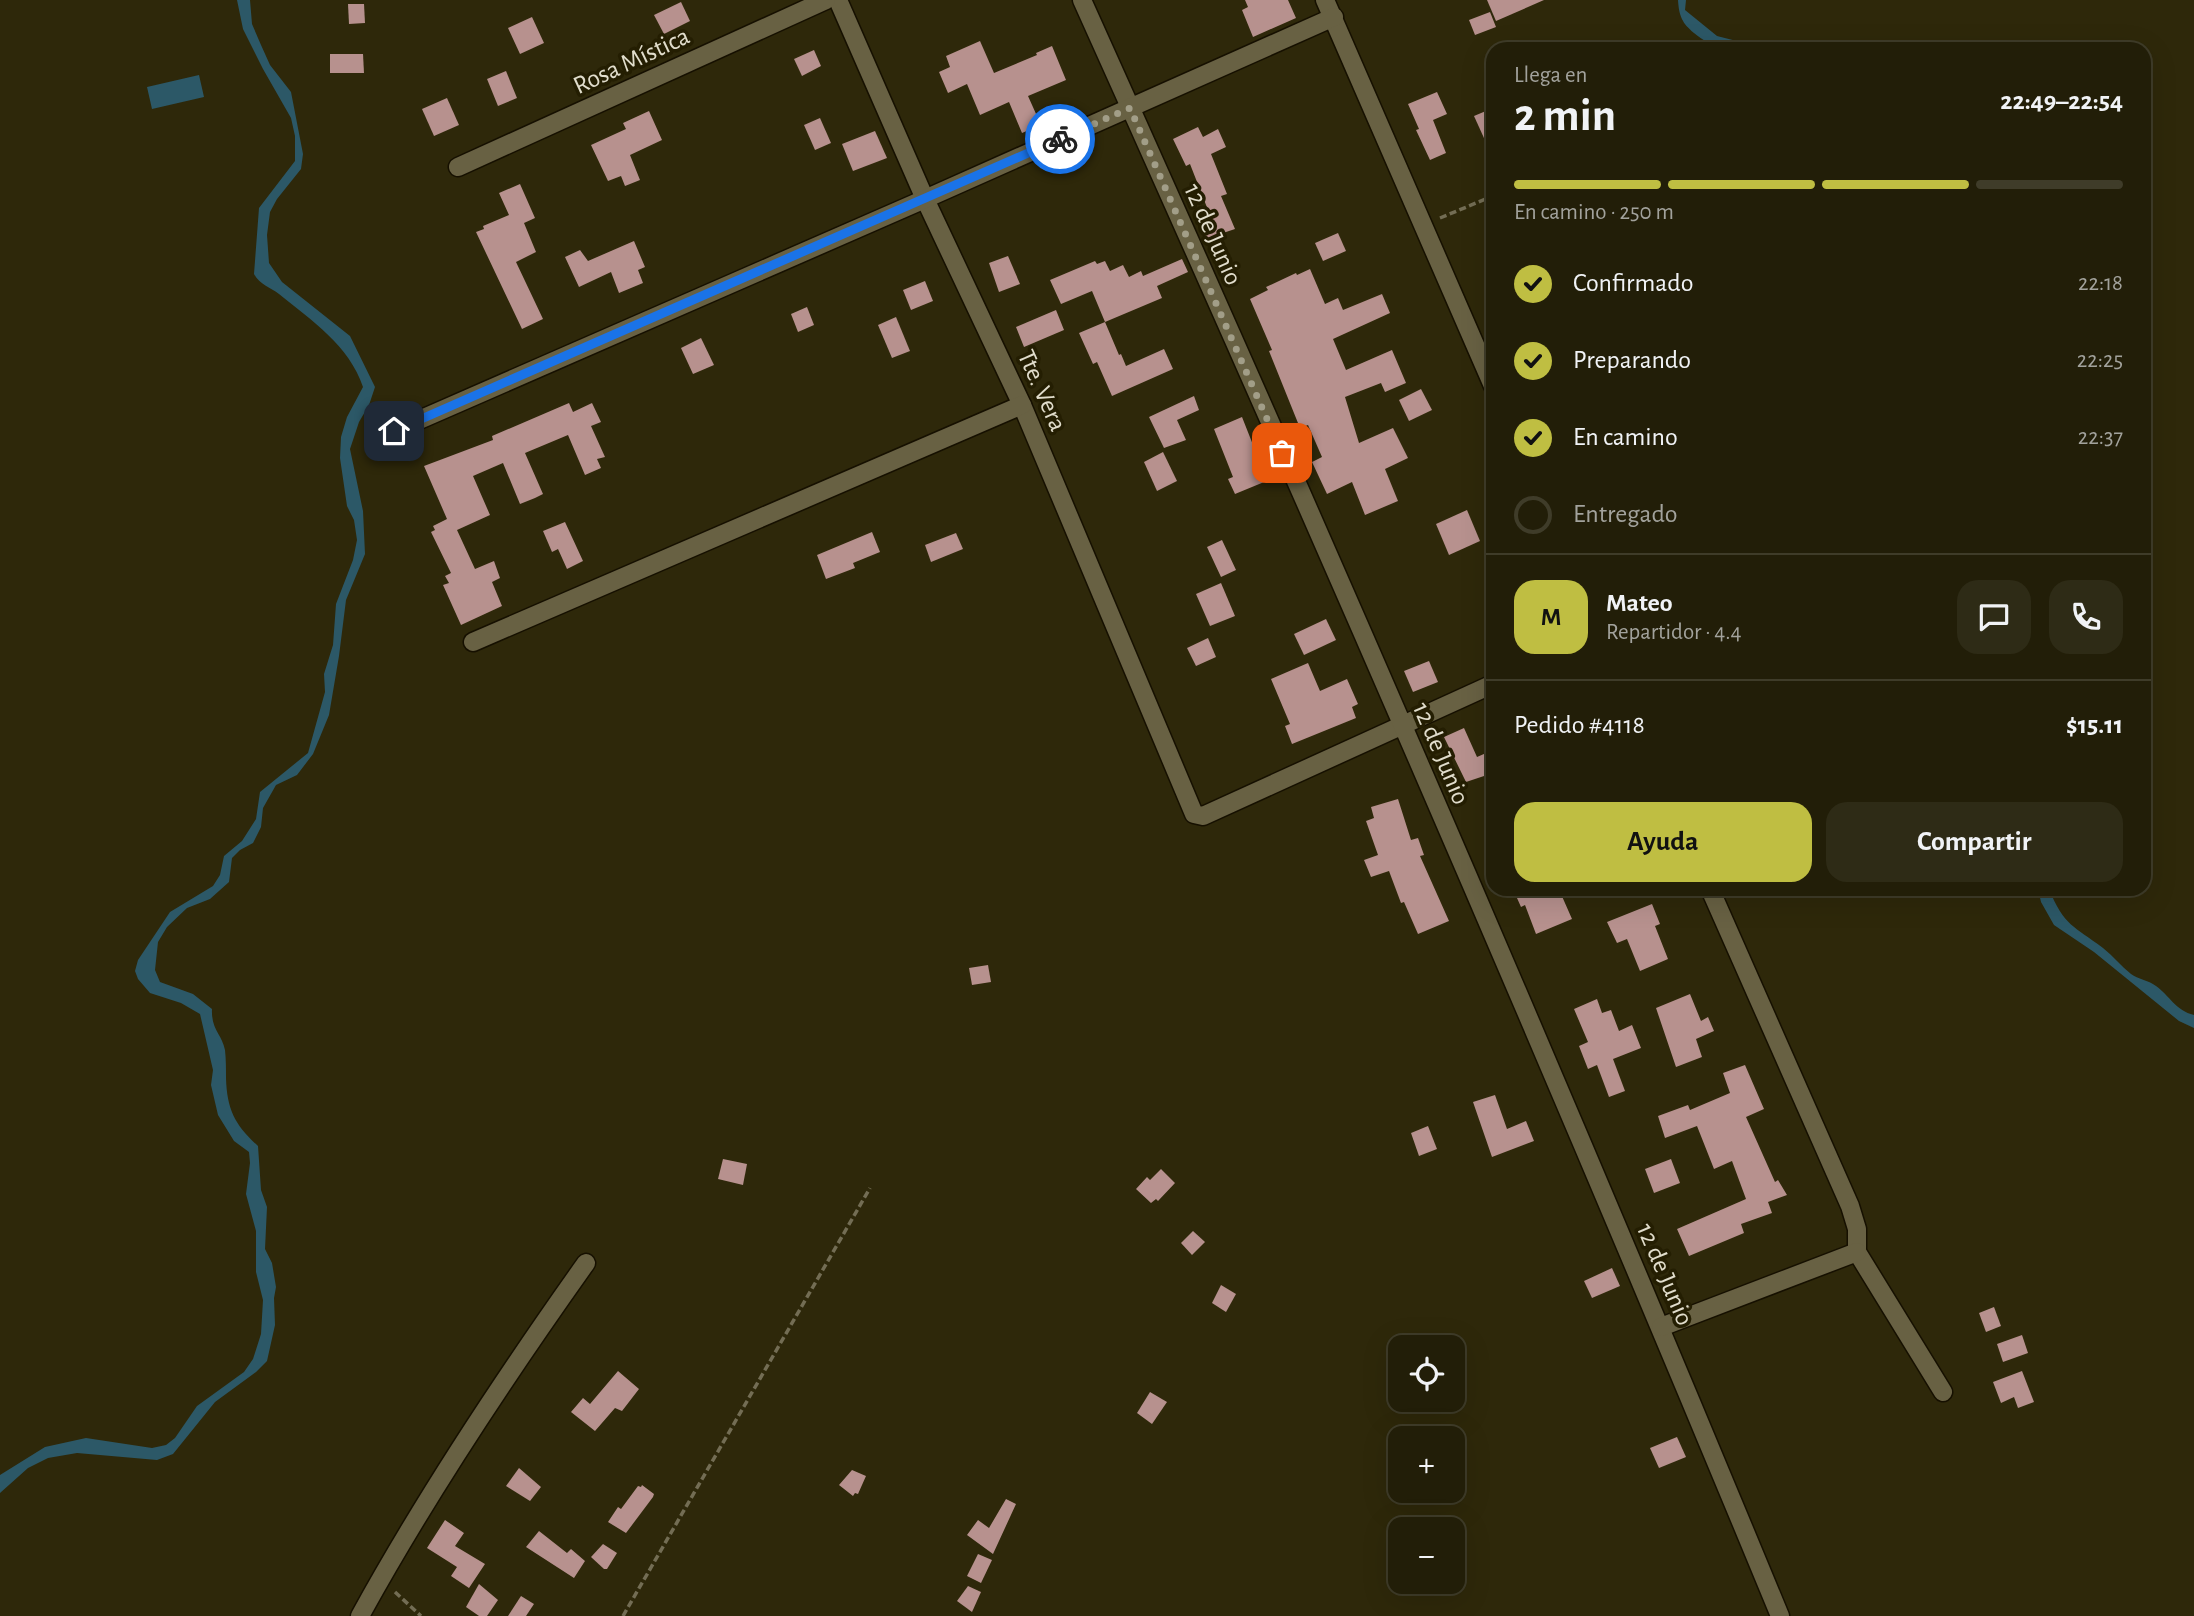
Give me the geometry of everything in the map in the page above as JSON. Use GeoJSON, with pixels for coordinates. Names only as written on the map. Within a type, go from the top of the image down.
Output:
{"type":"FeatureCollection","features":[{"type":"Feature","properties":{"kind":"street","name":"Rosa Mística"},"geometry":{"type":"LineString","coordinates":[[458,167],[825,0]]}},
{"type":"Feature","properties":{"kind":"street","name":"Tte. Vera"},"geometry":{"type":"LineString","coordinates":[[838,0],[925,200],[1022,405],[1194,814],[1203,816],[1402,724]]}},
{"type":"Feature","properties":{"kind":"street","name":"12 de Junio"},"geometry":{"type":"LineString","coordinates":[[1082,0],[1402,724],[1661,1327],[1780,1616]]}},
{"type":"Feature","properties":{"kind":"street"},"geometry":{"type":"LineString","coordinates":[[1325,0],[1486,370]]}},
{"type":"Feature","properties":{"kind":"street"},"geometry":{"type":"LineString","coordinates":[[394,431],[925,200],[1334,18]]}},
{"type":"Feature","properties":{"kind":"street"},"geometry":{"type":"LineString","coordinates":[[473,642],[1022,405]]}},
{"type":"Feature","properties":{"kind":"street"},"geometry":{"type":"LineString","coordinates":[[1402,724],[1486,687]]}},
{"type":"Feature","properties":{"kind":"street"},"geometry":{"type":"LineString","coordinates":[[1713,896],[1850,1206],[1857,1229],[1857,1252],[1943,1392]]}},
{"type":"Feature","properties":{"kind":"street"},"geometry":{"type":"LineString","coordinates":[[1661,1327],[1857,1252]]}},
{"type":"Feature","properties":{"kind":"street"},"geometry":{"type":"LineString","coordinates":[[359,1616],[507,1373],[586,1263]]}},
{"type":"Feature","properties":{"kind":"path"},"geometry":{"type":"LineString","coordinates":[[1423,225],[1486,199]]}},
{"type":"Feature","properties":{"kind":"path"},"geometry":{"type":"LineString","coordinates":[[623,1616],[870,1188]]}},
{"type":"Feature","properties":{"kind":"path"},"geometry":{"type":"LineString","coordinates":[[380,1578],[421,1616]]}},
{"type":"Feature","properties":{"kind":"water"},"geometry":{"type":"Polygon","coordinates":[[[237,0],[250,0],[252,24],[261,45],[270,65],[291,92],[303,154],[301,169],[270,212],[267,235],[269,263],[282,282],[350,336],[375,387],[350,449],[363,511],[365,554],[346,600],[329,715],[313,754],[297,775],[276,785],[263,808],[261,827],[253,843],[232,858],[229,882],[210,899],[187,908],[167,927],[158,942],[155,970],[160,982],[193,994],[212,1009],[213,1022],[225,1050],[230,1108],[243,1131],[258,1146],[261,1190],[267,1207],[265,1249],[272,1263],[276,1287],[275,1325],[267,1361],[215,1402],[173,1454],[157,1460],[77,1453],[48,1458],[28,1468],[0,1493],[0,1475],[45,1447],[86,1438],[152,1448],[166,1445],[175,1438],[197,1406],[244,1372],[253,1359],[261,1334],[263,1300],[256,1272],[256,1231],[246,1194],[249,1152],[234,1141],[218,1115],[211,1085],[213,1070],[200,1014],[181,1003],[150,993],[135,971],[138,960],[170,912],[213,886],[220,875],[224,856],[242,841],[256,819],[260,792],[308,753],[325,692],[324,674],[333,645],[336,604],[353,560],[357,540],[354,520],[347,506],[340,458],[341,437],[347,417],[363,387],[357,372],[339,346],[254,274],[259,208],[295,161],[295,136],[291,118],[243,29],[237,0]]]}},
{"type":"Feature","properties":{"kind":"water"},"geometry":{"type":"Polygon","coordinates":[[[1678,0],[1686,0],[1685,10],[1717,36],[1741,42],[1703,40],[1690,29],[1680,15],[1678,0]]]}},
{"type":"Feature","properties":{"kind":"water"},"geometry":{"type":"Polygon","coordinates":[[[199,75],[204,97],[152,109],[147,87],[199,75]]]}},
{"type":"Feature","properties":{"kind":"water"},"geometry":{"type":"Polygon","coordinates":[[[2040,896],[2052,896],[2071,924],[2131,974],[2153,984],[2177,1006],[2194,1015],[2194,1028],[2179,1021],[2094,952],[2054,925],[2040,896]]]}},
{"type":"Feature","properties":{"kind":"building"},"geometry":{"type":"Polygon","coordinates":[[[1245,0],[1288,0],[1296,18],[1253,37],[1242,10],[1248,7],[1245,0]]]}},
{"type":"Feature","properties":{"kind":"building"},"geometry":{"type":"Polygon","coordinates":[[[1487,0],[1544,0],[1496,21],[1487,0]]]}},
{"type":"Feature","properties":{"kind":"building"},"geometry":{"type":"Polygon","coordinates":[[[681,2],[690,21],[664,34],[654,15],[681,2]]]}},
{"type":"Feature","properties":{"kind":"building"},"geometry":{"type":"Polygon","coordinates":[[[348,4],[364,4],[365,23],[349,24],[348,4]]]}},
{"type":"Feature","properties":{"kind":"building"},"geometry":{"type":"Polygon","coordinates":[[[1490,12],[1496,27],[1475,35],[1469,20],[1490,12]]]}},
{"type":"Feature","properties":{"kind":"building"},"geometry":{"type":"Polygon","coordinates":[[[532,17],[544,43],[520,54],[508,28],[532,17]]]}},
{"type":"Feature","properties":{"kind":"building"},"geometry":{"type":"Polygon","coordinates":[[[980,41],[994,73],[1052,46],[1066,80],[1028,96],[1041,125],[1022,133],[1009,102],[980,115],[967,84],[948,93],[939,72],[950,67],[946,56],[980,41]]]}},
{"type":"Feature","properties":{"kind":"building"},"geometry":{"type":"Polygon","coordinates":[[[814,50],[821,66],[802,76],[794,59],[814,50]]]}},
{"type":"Feature","properties":{"kind":"building"},"geometry":{"type":"Polygon","coordinates":[[[330,54],[363,54],[364,73],[330,73],[330,54]]]}},
{"type":"Feature","properties":{"kind":"building"},"geometry":{"type":"Polygon","coordinates":[[[506,71],[517,98],[498,106],[487,79],[506,71]]]}},
{"type":"Feature","properties":{"kind":"building"},"geometry":{"type":"Polygon","coordinates":[[[1437,92],[1447,114],[1433,120],[1446,153],[1430,160],[1408,104],[1437,92]]]}},
{"type":"Feature","properties":{"kind":"building"},"geometry":{"type":"Polygon","coordinates":[[[447,98],[459,125],[434,136],[422,109],[447,98]]]}},
{"type":"Feature","properties":{"kind":"building"},"geometry":{"type":"Polygon","coordinates":[[[649,111],[662,140],[630,155],[640,180],[625,186],[621,176],[608,181],[591,145],[626,129],[623,123],[649,111]]]}},
{"type":"Feature","properties":{"kind":"building"},"geometry":{"type":"Polygon","coordinates":[[[1486,111],[1486,143],[1474,116],[1486,111]]]}},
{"type":"Feature","properties":{"kind":"building"},"geometry":{"type":"Polygon","coordinates":[[[820,118],[831,143],[815,150],[804,125],[820,118]]]}},
{"type":"Feature","properties":{"kind":"building"},"geometry":{"type":"Polygon","coordinates":[[[1198,127],[1203,137],[1218,129],[1226,147],[1211,154],[1227,194],[1221,196],[1235,229],[1205,239],[1196,216],[1208,210],[1190,164],[1186,166],[1173,139],[1198,127]]]}},
{"type":"Feature","properties":{"kind":"building"},"geometry":{"type":"Polygon","coordinates":[[[875,131],[887,158],[853,171],[842,144],[875,131]]]}},
{"type":"Feature","properties":{"kind":"building"},"geometry":{"type":"Polygon","coordinates":[[[520,184],[535,218],[524,223],[536,252],[516,262],[543,319],[522,329],[476,232],[484,229],[483,226],[509,215],[499,193],[520,184]]]}},
{"type":"Feature","properties":{"kind":"building"},"geometry":{"type":"Polygon","coordinates":[[[1338,233],[1346,251],[1323,261],[1315,243],[1338,233]]]}},
{"type":"Feature","properties":{"kind":"building"},"geometry":{"type":"Polygon","coordinates":[[[634,241],[645,267],[638,270],[643,283],[619,293],[611,272],[579,287],[565,257],[580,250],[588,261],[634,241]]]}},
{"type":"Feature","properties":{"kind":"building"},"geometry":{"type":"Polygon","coordinates":[[[1008,256],[1020,284],[999,292],[989,263],[1008,256]]]}},
{"type":"Feature","properties":{"kind":"building"},"geometry":{"type":"Polygon","coordinates":[[[1182,259],[1188,272],[1157,286],[1162,298],[1105,322],[1092,291],[1061,304],[1050,280],[1095,261],[1097,264],[1105,261],[1110,271],[1123,265],[1129,277],[1141,271],[1143,276],[1182,259]]]}},
{"type":"Feature","properties":{"kind":"building"},"geometry":{"type":"Polygon","coordinates":[[[1310,269],[1325,304],[1338,298],[1343,310],[1382,294],[1390,313],[1333,339],[1346,370],[1392,350],[1406,383],[1385,392],[1381,383],[1345,397],[1359,443],[1393,428],[1408,458],[1385,469],[1398,501],[1365,515],[1352,482],[1327,494],[1312,462],[1322,457],[1308,425],[1300,428],[1250,299],[1268,290],[1266,287],[1310,269]]]}},
{"type":"Feature","properties":{"kind":"building"},"geometry":{"type":"Polygon","coordinates":[[[925,281],[933,301],[911,310],[903,290],[925,281]]]}},
{"type":"Feature","properties":{"kind":"building"},"geometry":{"type":"Polygon","coordinates":[[[807,307],[814,325],[798,332],[791,314],[807,307]]]}},
{"type":"Feature","properties":{"kind":"building"},"geometry":{"type":"Polygon","coordinates":[[[1056,310],[1064,330],[1024,347],[1016,327],[1056,310]]]}},
{"type":"Feature","properties":{"kind":"building"},"geometry":{"type":"Polygon","coordinates":[[[896,317],[910,351],[892,358],[878,325],[896,317]]]}},
{"type":"Feature","properties":{"kind":"building"},"geometry":{"type":"Polygon","coordinates":[[[1105,322],[1126,366],[1164,349],[1173,369],[1112,396],[1097,362],[1093,364],[1079,333],[1105,322]]]}},
{"type":"Feature","properties":{"kind":"building"},"geometry":{"type":"Polygon","coordinates":[[[701,338],[714,365],[693,374],[681,348],[701,338]]]}},
{"type":"Feature","properties":{"kind":"building"},"geometry":{"type":"Polygon","coordinates":[[[1421,389],[1432,410],[1409,421],[1399,400],[1421,389]]]}},
{"type":"Feature","properties":{"kind":"building"},"geometry":{"type":"Polygon","coordinates":[[[1194,396],[1199,410],[1177,420],[1186,440],[1164,448],[1149,417],[1194,396]]]}},
{"type":"Feature","properties":{"kind":"building"},"geometry":{"type":"Polygon","coordinates":[[[569,403],[573,412],[592,403],[601,422],[591,426],[605,457],[597,459],[601,468],[585,475],[568,435],[525,453],[543,494],[535,498],[520,504],[503,463],[473,476],[490,515],[457,530],[475,569],[494,561],[500,578],[492,582],[502,606],[461,625],[443,585],[449,583],[445,576],[451,573],[431,532],[435,530],[433,526],[447,519],[424,466],[493,440],[492,436],[569,403]]]}},
{"type":"Feature","properties":{"kind":"building"},"geometry":{"type":"Polygon","coordinates":[[[1242,417],[1257,455],[1262,452],[1274,478],[1235,494],[1228,479],[1233,477],[1214,429],[1242,417]]]}},
{"type":"Feature","properties":{"kind":"building"},"geometry":{"type":"Polygon","coordinates":[[[1163,452],[1177,481],[1157,491],[1144,462],[1163,452]]]}},
{"type":"Feature","properties":{"kind":"building"},"geometry":{"type":"Polygon","coordinates":[[[1467,510],[1480,541],[1449,555],[1436,524],[1467,510]]]}},
{"type":"Feature","properties":{"kind":"building"},"geometry":{"type":"Polygon","coordinates":[[[565,522],[583,561],[567,569],[558,549],[552,552],[543,531],[565,522]]]}},
{"type":"Feature","properties":{"kind":"building"},"geometry":{"type":"Polygon","coordinates":[[[872,532],[880,552],[853,563],[855,568],[826,579],[817,555],[872,532]]]}},
{"type":"Feature","properties":{"kind":"building"},"geometry":{"type":"Polygon","coordinates":[[[956,533],[963,549],[931,562],[925,545],[956,533]]]}},
{"type":"Feature","properties":{"kind":"building"},"geometry":{"type":"Polygon","coordinates":[[[1222,540],[1236,570],[1221,577],[1207,547],[1222,540]]]}},
{"type":"Feature","properties":{"kind":"building"},"geometry":{"type":"Polygon","coordinates":[[[1221,583],[1235,616],[1210,626],[1196,594],[1221,583]]]}},
{"type":"Feature","properties":{"kind":"building"},"geometry":{"type":"Polygon","coordinates":[[[1326,619],[1336,640],[1304,655],[1294,634],[1326,619]]]}},
{"type":"Feature","properties":{"kind":"building"},"geometry":{"type":"Polygon","coordinates":[[[1208,638],[1216,657],[1196,666],[1187,648],[1208,638]]]}},
{"type":"Feature","properties":{"kind":"building"},"geometry":{"type":"Polygon","coordinates":[[[1429,661],[1438,682],[1413,692],[1404,671],[1429,661]]]}},
{"type":"Feature","properties":{"kind":"building"},"geometry":{"type":"Polygon","coordinates":[[[1308,663],[1320,691],[1347,679],[1358,704],[1352,707],[1356,718],[1292,744],[1285,726],[1290,724],[1271,679],[1308,663]]]}},
{"type":"Feature","properties":{"kind":"building"},"geometry":{"type":"Polygon","coordinates":[[[1464,728],[1477,757],[1486,753],[1486,775],[1466,782],[1444,737],[1464,728]]]}},
{"type":"Feature","properties":{"kind":"building"},"geometry":{"type":"Polygon","coordinates":[[[1398,799],[1411,840],[1418,838],[1424,855],[1420,856],[1449,921],[1418,934],[1404,902],[1401,903],[1389,871],[1371,877],[1364,860],[1378,855],[1366,821],[1374,818],[1371,807],[1398,799]]]}},
{"type":"Feature","properties":{"kind":"building"},"geometry":{"type":"Polygon","coordinates":[[[1516,896],[1562,896],[1572,919],[1536,934],[1525,905],[1521,907],[1516,896]]]}},
{"type":"Feature","properties":{"kind":"building"},"geometry":{"type":"Polygon","coordinates":[[[1652,904],[1660,924],[1655,926],[1668,959],[1640,971],[1627,939],[1617,943],[1607,922],[1652,904]]]}},
{"type":"Feature","properties":{"kind":"building"},"geometry":{"type":"Polygon","coordinates":[[[988,965],[991,982],[972,985],[969,968],[988,965]]]}},
{"type":"Feature","properties":{"kind":"building"},"geometry":{"type":"Polygon","coordinates":[[[1690,994],[1701,1021],[1708,1017],[1714,1031],[1696,1039],[1702,1057],[1676,1067],[1656,1008],[1690,994]]]}},
{"type":"Feature","properties":{"kind":"building"},"geometry":{"type":"Polygon","coordinates":[[[1597,999],[1602,1013],[1611,1010],[1619,1031],[1632,1025],[1641,1048],[1613,1059],[1625,1091],[1609,1097],[1597,1065],[1588,1069],[1579,1046],[1588,1042],[1574,1009],[1597,999]]]}},
{"type":"Feature","properties":{"kind":"building"},"geometry":{"type":"Polygon","coordinates":[[[1745,1065],[1764,1109],[1746,1117],[1775,1182],[1778,1180],[1787,1195],[1768,1202],[1772,1213],[1741,1224],[1744,1233],[1689,1256],[1677,1229],[1746,1199],[1732,1161],[1714,1169],[1697,1126],[1665,1138],[1658,1116],[1688,1105],[1690,1110],[1730,1093],[1723,1073],[1745,1065]]]}},
{"type":"Feature","properties":{"kind":"building"},"geometry":{"type":"Polygon","coordinates":[[[1495,1095],[1507,1129],[1526,1121],[1534,1141],[1492,1157],[1473,1102],[1495,1095]]]}},
{"type":"Feature","properties":{"kind":"building"},"geometry":{"type":"Polygon","coordinates":[[[1428,1126],[1437,1149],[1419,1156],[1411,1133],[1428,1126]]]}},
{"type":"Feature","properties":{"kind":"building"},"geometry":{"type":"Polygon","coordinates":[[[723,1159],[747,1164],[743,1185],[718,1179],[723,1159]]]}},
{"type":"Feature","properties":{"kind":"building"},"geometry":{"type":"Polygon","coordinates":[[[1671,1159],[1680,1183],[1654,1193],[1645,1169],[1671,1159]]]}},
{"type":"Feature","properties":{"kind":"building"},"geometry":{"type":"Polygon","coordinates":[[[1161,1169],[1175,1183],[1158,1201],[1156,1199],[1151,1203],[1136,1189],[1147,1177],[1150,1180],[1161,1169]]]}},
{"type":"Feature","properties":{"kind":"building"},"geometry":{"type":"Polygon","coordinates":[[[1193,1231],[1205,1242],[1192,1255],[1181,1243],[1193,1231]]]}},
{"type":"Feature","properties":{"kind":"building"},"geometry":{"type":"Polygon","coordinates":[[[1612,1268],[1620,1286],[1592,1298],[1584,1281],[1612,1268]]]}},
{"type":"Feature","properties":{"kind":"building"},"geometry":{"type":"Polygon","coordinates":[[[1221,1285],[1236,1294],[1226,1312],[1212,1303],[1221,1285]]]}},
{"type":"Feature","properties":{"kind":"building"},"geometry":{"type":"Polygon","coordinates":[[[1994,1307],[2001,1326],[1986,1332],[1979,1313],[1994,1307]]]}},
{"type":"Feature","properties":{"kind":"building"},"geometry":{"type":"Polygon","coordinates":[[[2022,1335],[2028,1353],[2003,1362],[1997,1344],[2022,1335]]]}},
{"type":"Feature","properties":{"kind":"building"},"geometry":{"type":"Polygon","coordinates":[[[618,1371],[639,1389],[622,1411],[615,1408],[595,1431],[571,1412],[583,1398],[590,1404],[618,1371]]]}},
{"type":"Feature","properties":{"kind":"building"},"geometry":{"type":"Polygon","coordinates":[[[2022,1371],[2034,1402],[2018,1408],[2014,1397],[2001,1403],[1993,1382],[2022,1371]]]}},
{"type":"Feature","properties":{"kind":"building"},"geometry":{"type":"Polygon","coordinates":[[[1150,1392],[1167,1402],[1152,1424],[1137,1413],[1150,1392]]]}},
{"type":"Feature","properties":{"kind":"building"},"geometry":{"type":"Polygon","coordinates":[[[1677,1437],[1686,1457],[1659,1468],[1650,1448],[1677,1437]]]}},
{"type":"Feature","properties":{"kind":"building"},"geometry":{"type":"Polygon","coordinates":[[[519,1468],[541,1487],[530,1501],[506,1486],[519,1468]]]}},
{"type":"Feature","properties":{"kind":"building"},"geometry":{"type":"Polygon","coordinates":[[[852,1470],[866,1476],[858,1494],[853,1496],[839,1485],[852,1470]]]}},
{"type":"Feature","properties":{"kind":"building"},"geometry":{"type":"Polygon","coordinates":[[[642,1485],[654,1494],[653,1497],[626,1533],[608,1522],[618,1507],[621,1509],[638,1486],[642,1485]]]}},
{"type":"Feature","properties":{"kind":"building"},"geometry":{"type":"Polygon","coordinates":[[[1006,1499],[1016,1504],[993,1554],[967,1535],[978,1520],[989,1528],[1006,1499]]]}},
{"type":"Feature","properties":{"kind":"building"},"geometry":{"type":"Polygon","coordinates":[[[445,1520],[464,1533],[455,1546],[485,1564],[469,1588],[451,1576],[457,1567],[427,1548],[445,1520]]]}},
{"type":"Feature","properties":{"kind":"building"},"geometry":{"type":"Polygon","coordinates":[[[539,1531],[567,1553],[571,1549],[585,1561],[574,1578],[526,1547],[539,1531]]]}},
{"type":"Feature","properties":{"kind":"building"},"geometry":{"type":"Polygon","coordinates":[[[603,1544],[617,1553],[607,1569],[591,1557],[603,1544]]]}},
{"type":"Feature","properties":{"kind":"building"},"geometry":{"type":"Polygon","coordinates":[[[978,1554],[992,1560],[981,1583],[967,1576],[978,1554]]]}},
{"type":"Feature","properties":{"kind":"building"},"geometry":{"type":"Polygon","coordinates":[[[479,1584],[498,1600],[487,1616],[479,1616],[466,1607],[479,1584]]]}},
{"type":"Feature","properties":{"kind":"building"},"geometry":{"type":"Polygon","coordinates":[[[968,1586],[981,1592],[972,1612],[957,1601],[968,1586]]]}},
{"type":"Feature","properties":{"kind":"building"},"geometry":{"type":"Polygon","coordinates":[[[521,1596],[534,1604],[526,1616],[508,1616],[521,1596]]]}},
{"type":"Feature","properties":{"kind":"way so far"},"geometry":{"type":"LineString","coordinates":[[1060,139],[1130,108],[1282,453]]}},
{"type":"Feature","properties":{"kind":"route"},"geometry":{"type":"LineString","coordinates":[[394,431],[1060,139]]}}]}
